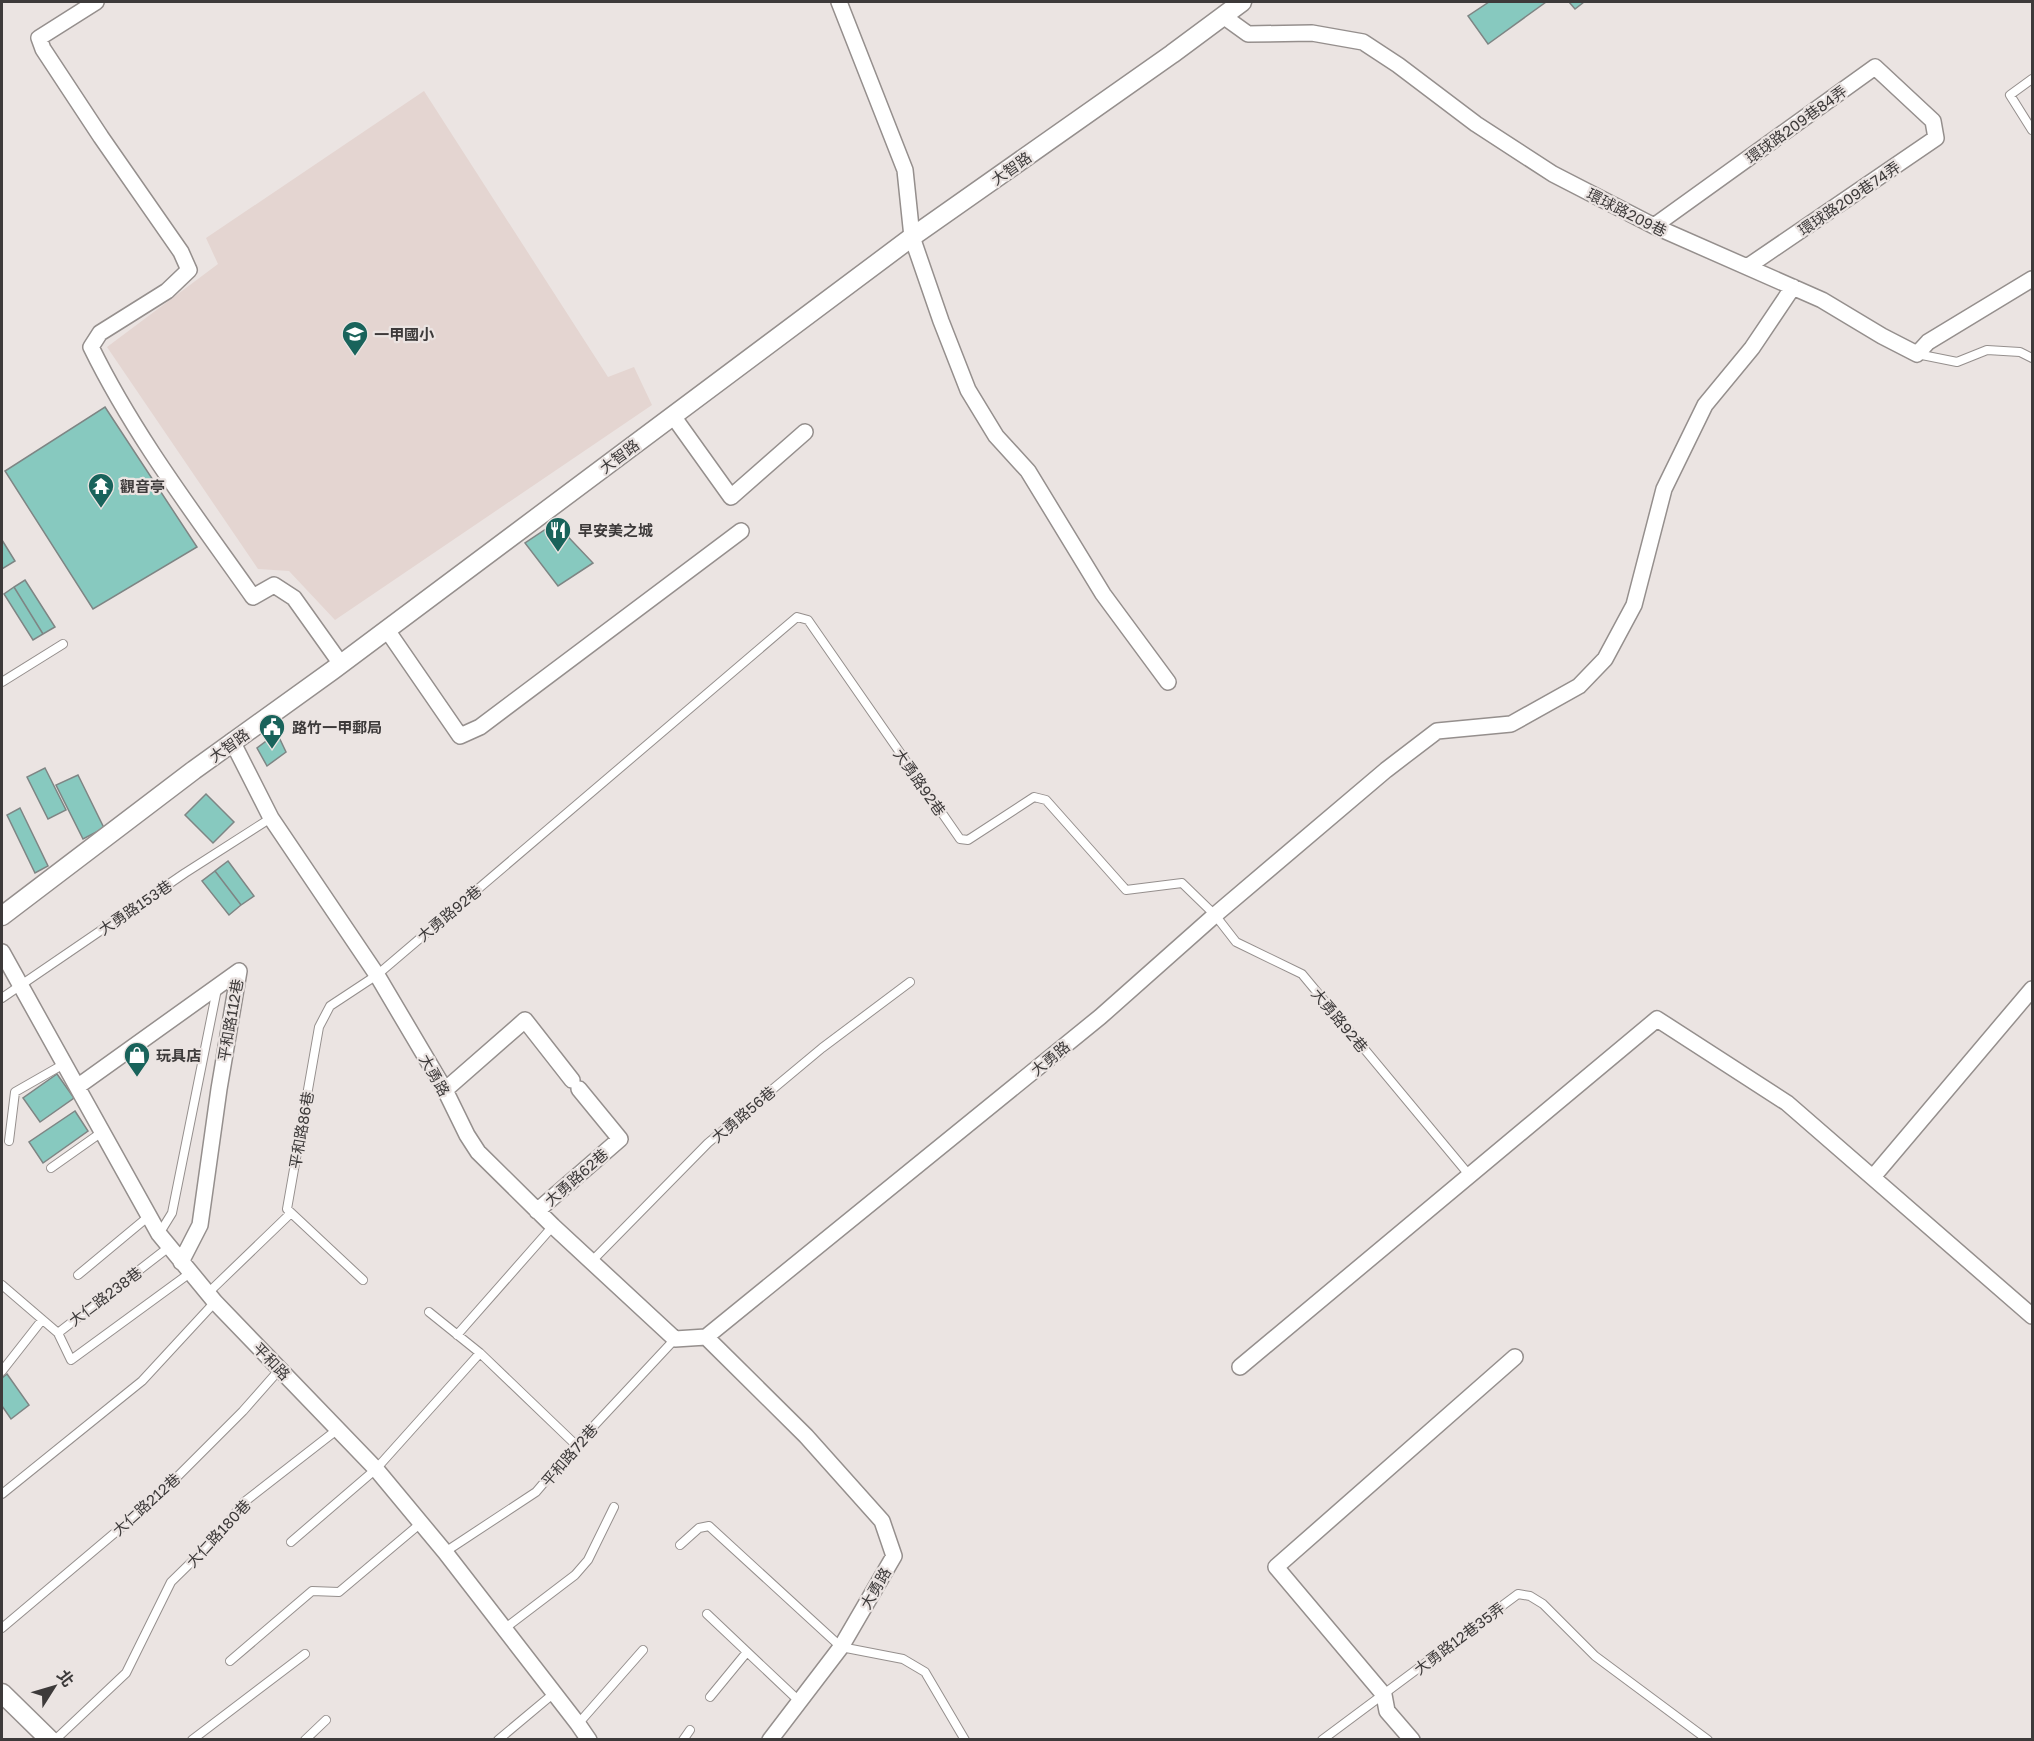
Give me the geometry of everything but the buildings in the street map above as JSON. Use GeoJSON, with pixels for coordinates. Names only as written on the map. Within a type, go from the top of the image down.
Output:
{"type":"FeatureCollection","features":[{"type":"Feature","properties":{"kind":"street"},"geometry":{"type":"LineString","coordinates":[[96,2],[39,38],[43,49],[101,137],[181,252],[189,270],[167,291],[100,333],[91,347],[111,387],[158,462],[253,597],[274,585],[294,598],[341,664]]}},
{"type":"Feature","properties":{"kind":"street"},"geometry":{"type":"LineString","coordinates":[[839,2],[905,170],[912,237],[968,390],[996,436],[1028,471],[1103,594],[1168,682]]}},
{"type":"Feature","properties":{"kind":"street","name":"大智路"},"geometry":{"type":"LineString","coordinates":[[2,914],[232,741],[387,630],[912,237],[1172,54],[1230,7]]}},
{"type":"Feature","properties":{"kind":"street","name":"環球路209巷"},"geometry":{"type":"LineString","coordinates":[[1230,7],[1248,34],[1312,33],[1363,42],[1398,64],[1476,124],[1553,174],[1654,226],[1822,300],[1917,354]]}},
{"type":"Feature","properties":{"kind":"street","name":"環球路209巷84弄"},"geometry":{"type":"LineString","coordinates":[[1654,226],[1875,67],[1933,121]]}},
{"type":"Feature","properties":{"kind":"street","name":"環球路209巷74弄"},"geometry":{"type":"LineString","coordinates":[[1747,267],[1936,138],[1933,121]]}},
{"type":"Feature","properties":{"kind":"street"},"geometry":{"type":"LineString","coordinates":[[1917,354],[1928,342],[2032,279]]}},
{"type":"Feature","properties":{"kind":"street","name":"大勇路"},"geometry":{"type":"LineString","coordinates":[[770,1740],[841,1647],[894,1556],[882,1521],[806,1436],[706,1337],[1100,1017],[1215,915],[1386,770],[1437,731],[1511,724],[1579,686],[1605,659],[1634,605],[1665,489],[1706,405],[1752,348],[1793,287]]}},
{"type":"Feature","properties":{"kind":"street"},"geometry":{"type":"LineString","coordinates":[[673,416],[731,497],[805,432]]}},
{"type":"Feature","properties":{"kind":"street"},"geometry":{"type":"LineString","coordinates":[[387,630],[460,736],[480,727],[741,531]]}},
{"type":"Feature","properties":{"kind":"street","name":"大勇路"},"geometry":{"type":"LineString","coordinates":[[232,741],[271,818],[377,975],[445,1090],[466,1135],[478,1152],[591,1262],[675,1338]]}},
{"type":"Feature","properties":{"kind":"street","name":"平和路"},"geometry":{"type":"LineString","coordinates":[[2,952],[159,1234],[212,1298],[376,1469],[422,1523],[589,1740]]}},
{"type":"Feature","properties":{"kind":"street","name":"平和路112巷"},"geometry":{"type":"LineString","coordinates":[[77,1087],[238,971],[200,1225],[185,1267]]}},
{"type":"Feature","properties":{"kind":"street"},"geometry":{"type":"LineString","coordinates":[[1873,1177],[2032,989]]}},
{"type":"Feature","properties":{"kind":"street"},"geometry":{"type":"LineString","coordinates":[[1240,1367],[1657,1019],[1786,1103],[2032,1316]]}},
{"type":"Feature","properties":{"kind":"street","name":"大勇路62巷"},"geometry":{"type":"LineString","coordinates":[[445,1090],[525,1020],[620,1140],[537,1211]]}},
{"type":"Feature","properties":{"kind":"street"},"geometry":{"type":"LineString","coordinates":[[675,1338],[706,1337]]}},
{"type":"Feature","properties":{"kind":"street"},"geometry":{"type":"LineString","coordinates":[[1412,1740],[1387,1711],[1384,1695],[1276,1567],[1515,1357]]}},
{"type":"Feature","properties":{"kind":"street"},"geometry":{"type":"LineString","coordinates":[[2,1693],[53,1740]]}},
{"type":"Feature","properties":{"kind":"lane"},"geometry":{"type":"LineString","coordinates":[[2032,79],[2010,95],[2032,130]]}},
{"type":"Feature","properties":{"kind":"lane"},"geometry":{"type":"LineString","coordinates":[[1917,354],[1957,362],[1987,350],[2020,352],[2032,358]]}},
{"type":"Feature","properties":{"kind":"lane","name":"大勇路92巷"},"geometry":{"type":"LineString","coordinates":[[377,975],[797,617],[808,620],[960,839],[968,840],[1034,797],[1046,800],[1126,890],[1182,883],[1215,915],[1236,942],[1302,974],[1470,1176]]}},
{"type":"Feature","properties":{"kind":"lane"},"geometry":{"type":"LineString","coordinates":[[2,682],[63,644]]}},
{"type":"Feature","properties":{"kind":"lane","name":"大勇路153巷"},"geometry":{"type":"LineString","coordinates":[[2,998],[185,873],[271,818]]}},
{"type":"Feature","properties":{"kind":"lane","name":"平和路86巷"},"geometry":{"type":"LineString","coordinates":[[291,1213],[287,1209],[319,1027],[330,1006],[377,975]]}},
{"type":"Feature","properties":{"kind":"lane","name":"大勇路56巷"},"geometry":{"type":"LineString","coordinates":[[591,1262],[708,1143],[822,1048],[910,982]]}},
{"type":"Feature","properties":{"kind":"lane"},"geometry":{"type":"LineString","coordinates":[[159,1234],[172,1213],[217,986]]}},
{"type":"Feature","properties":{"kind":"lane"},"geometry":{"type":"LineString","coordinates":[[9,1141],[15,1092],[64,1064]]}},
{"type":"Feature","properties":{"kind":"lane"},"geometry":{"type":"LineString","coordinates":[[51,1168],[102,1132]]}},
{"type":"Feature","properties":{"kind":"lane"},"geometry":{"type":"LineString","coordinates":[[2,1494],[142,1381],[212,1298],[291,1213],[363,1280]]}},
{"type":"Feature","properties":{"kind":"lane"},"geometry":{"type":"LineString","coordinates":[[78,1275],[149,1216]]}},
{"type":"Feature","properties":{"kind":"lane"},"geometry":{"type":"LineString","coordinates":[[458,1335],[553,1226]]}},
{"type":"Feature","properties":{"kind":"lane","name":"大仁路238巷"},"geometry":{"type":"LineString","coordinates":[[2,1286],[58,1333],[169,1247]]}},
{"type":"Feature","properties":{"kind":"lane"},"geometry":{"type":"LineString","coordinates":[[58,1333],[71,1360],[185,1267]]}},
{"type":"Feature","properties":{"kind":"lane"},"geometry":{"type":"LineString","coordinates":[[429,1312],[480,1353],[576,1445]]}},
{"type":"Feature","properties":{"kind":"lane"},"geometry":{"type":"LineString","coordinates":[[2,1371],[42,1320]]}},
{"type":"Feature","properties":{"kind":"lane","name":"平和路72巷"},"geometry":{"type":"LineString","coordinates":[[445,1552],[536,1492],[675,1338]]}},
{"type":"Feature","properties":{"kind":"lane"},"geometry":{"type":"LineString","coordinates":[[291,1542],[376,1469],[480,1353]]}},
{"type":"Feature","properties":{"kind":"lane","name":"大仁路212巷"},"geometry":{"type":"LineString","coordinates":[[2,1628],[155,1498],[243,1411],[280,1369]]}},
{"type":"Feature","properties":{"kind":"lane","name":"大仁路180巷"},"geometry":{"type":"LineString","coordinates":[[53,1740],[126,1673],[171,1582],[216,1538],[243,1503],[338,1429]]}},
{"type":"Feature","properties":{"kind":"lane"},"geometry":{"type":"LineString","coordinates":[[504,1629],[575,1575],[588,1560],[614,1507]]}},
{"type":"Feature","properties":{"kind":"lane"},"geometry":{"type":"LineString","coordinates":[[231,1661],[312,1591],[339,1592],[422,1523]]}},
{"type":"Feature","properties":{"kind":"lane"},"geometry":{"type":"LineString","coordinates":[[680,1545],[699,1528],[709,1526],[841,1647],[903,1659],[925,1672],[966,1740]]}},
{"type":"Feature","properties":{"kind":"lane","name":"大勇路12巷35弄"},"geometry":{"type":"LineString","coordinates":[[1322,1740],[1518,1594],[1530,1596],[1543,1604],[1595,1656],[1708,1740]]}},
{"type":"Feature","properties":{"kind":"lane"},"geometry":{"type":"LineString","coordinates":[[707,1614],[799,1701]]}},
{"type":"Feature","properties":{"kind":"lane"},"geometry":{"type":"LineString","coordinates":[[578,1724],[643,1650]]}},
{"type":"Feature","properties":{"kind":"lane"},"geometry":{"type":"LineString","coordinates":[[710,1697],[747,1652]]}},
{"type":"Feature","properties":{"kind":"lane"},"geometry":{"type":"LineString","coordinates":[[192,1740],[305,1654]]}},
{"type":"Feature","properties":{"kind":"lane"},"geometry":{"type":"LineString","coordinates":[[498,1740],[553,1694]]}},
{"type":"Feature","properties":{"kind":"lane"},"geometry":{"type":"LineString","coordinates":[[305,1740],[326,1720]]}},
{"type":"Feature","properties":{"kind":"lane"},"geometry":{"type":"LineString","coordinates":[[684,1740],[690,1730]]}},
{"type":"Feature","properties":{"kind":"shaded area","name":"一甲國小"},"geometry":{"type":"Polygon","coordinates":[[[424,91],[608,377],[634,367],[652,405],[335,620],[289,571],[258,569],[107,347],[218,264],[206,238],[424,91]]]}},
{"type":"Feature","properties":{"kind":"place","name":"一甲國小"},"geometry":{"type":"Point","coordinates":[355,357]}},
{"type":"Feature","properties":{"kind":"place","name":"觀音亭"},"geometry":{"type":"Point","coordinates":[101,509]}},
{"type":"Feature","properties":{"kind":"place","name":"早安美之城"},"geometry":{"type":"Point","coordinates":[558,553]}},
{"type":"Feature","properties":{"kind":"place","name":"路竹一甲郵局"},"geometry":{"type":"Point","coordinates":[272,750]}},
{"type":"Feature","properties":{"kind":"place","name":"玩具店"},"geometry":{"type":"Point","coordinates":[137,1078]}}]}
